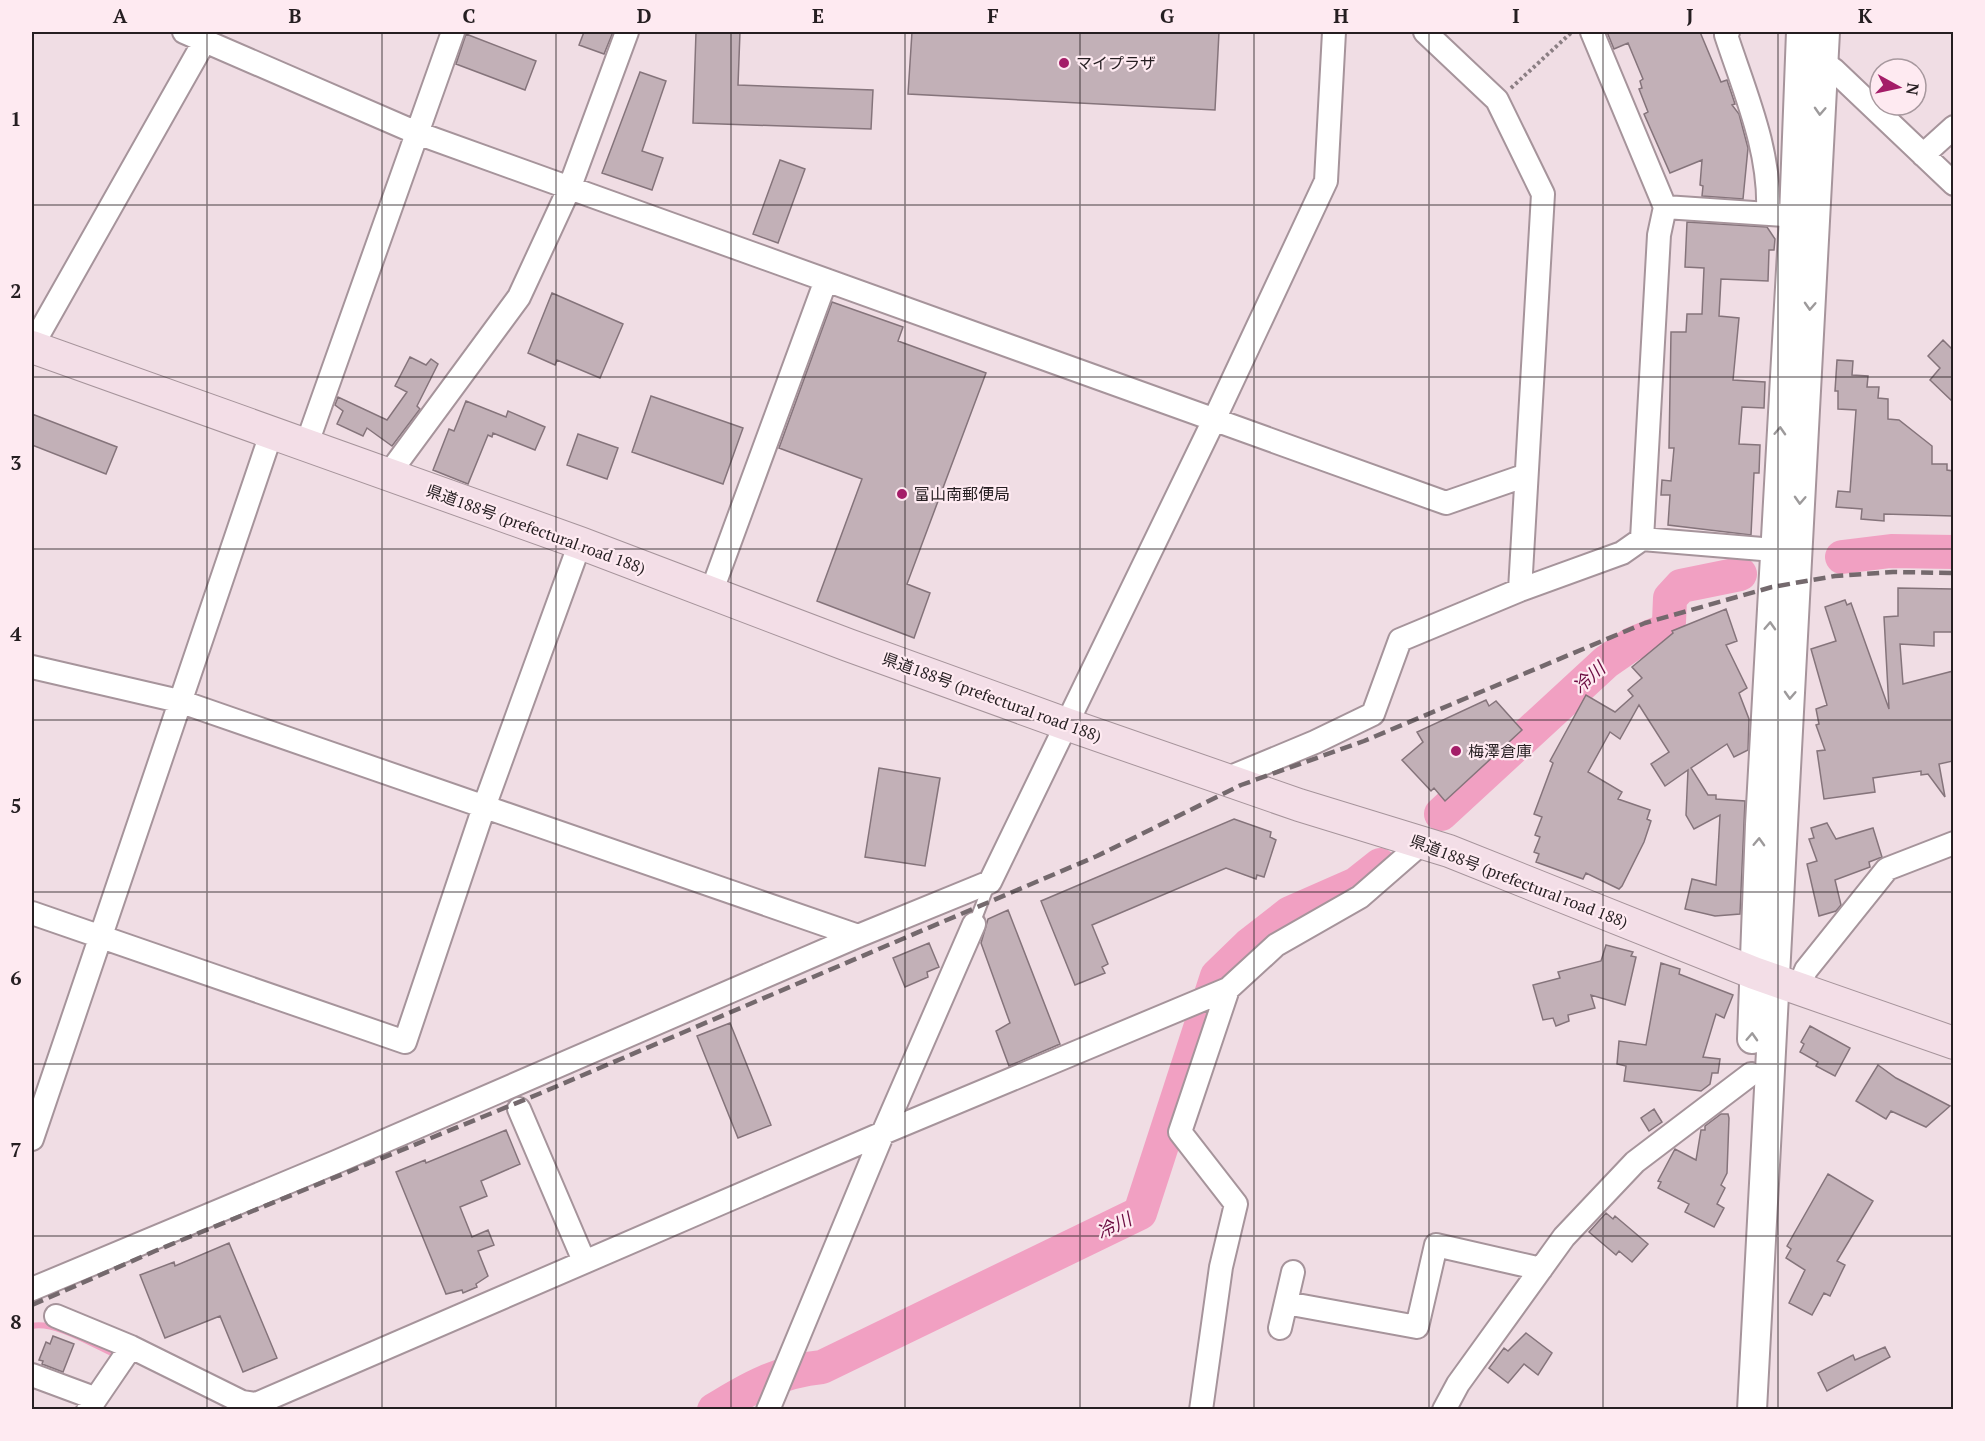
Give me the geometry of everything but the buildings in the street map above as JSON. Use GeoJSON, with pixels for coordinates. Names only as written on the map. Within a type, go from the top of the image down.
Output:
{"type":"FeatureCollection","features":[{"type":"Feature","properties":{"kind":"main road","name":"県道188号 (prefectural road 188)"},"geometry":{"type":"LineString","coordinates":[[32,346],[271,434],[580,543],[1066,724],[1299,806],[1449,851],[1775,981],[1953,1043]]}},
{"type":"Feature","properties":{"kind":"street"},"geometry":{"type":"LineString","coordinates":[[306,446],[453,32]]}},
{"type":"Feature","properties":{"kind":"street"},"geometry":{"type":"LineString","coordinates":[[388,475],[519,297],[569,189],[627,32]]}},
{"type":"Feature","properties":{"kind":"street"},"geometry":{"type":"LineString","coordinates":[[32,1289],[336,1162],[858,936],[990,882],[1214,420],[1326,181],[1334,32]]}},
{"type":"Feature","properties":{"kind":"street"},"geometry":{"type":"LineString","coordinates":[[1425,32],[1497,100],[1543,194],[1524,476],[1520,590]]}},
{"type":"Feature","properties":{"kind":"street"},"geometry":{"type":"LineString","coordinates":[[1592,32],[1665,207],[1659,235],[1642,539]]}},
{"type":"Feature","properties":{"kind":"street"},"geometry":{"type":"LineString","coordinates":[[1728,32],[1726,35],[1765,154],[1769,191],[1781,215]]}},
{"type":"Feature","properties":{"kind":"street"},"geometry":{"type":"LineString","coordinates":[[1800,43],[1825,32]]}},
{"type":"Feature","properties":{"kind":"street"},"geometry":{"type":"LineString","coordinates":[[32,346],[193,35],[417,133],[1446,503],[1524,476]]}},
{"type":"Feature","properties":{"kind":"street"},"geometry":{"type":"LineString","coordinates":[[1732,1410],[1751,1074],[1775,981],[1774,550],[1781,215],[1800,43]]}},
{"type":"Feature","properties":{"kind":"street"},"geometry":{"type":"LineString","coordinates":[[1800,43],[1834,70],[1953,184]]}},
{"type":"Feature","properties":{"kind":"street"},"geometry":{"type":"LineString","coordinates":[[1752,1410],[1775,981],[1800,43]]}},
{"type":"Feature","properties":{"kind":"street"},"geometry":{"type":"LineString","coordinates":[[1923,155],[1953,128]]}},
{"type":"Feature","properties":{"kind":"street"},"geometry":{"type":"LineString","coordinates":[[1665,207],[1781,215]]}},
{"type":"Feature","properties":{"kind":"street"},"geometry":{"type":"LineString","coordinates":[[711,593],[826,280]]}},
{"type":"Feature","properties":{"kind":"street"},"geometry":{"type":"LineString","coordinates":[[32,1139],[271,434]]}},
{"type":"Feature","properties":{"kind":"street"},"geometry":{"type":"LineString","coordinates":[[1226,779],[1315,742],[1373,714],[1400,640],[1520,590],[1622,554],[1642,539],[1774,550]]}},
{"type":"Feature","properties":{"kind":"street"},"geometry":{"type":"LineString","coordinates":[[32,913],[405,1041],[484,807],[580,543]]}},
{"type":"Feature","properties":{"kind":"street"},"geometry":{"type":"LineString","coordinates":[[32,667],[179,701],[858,936]]}},
{"type":"Feature","properties":{"kind":"street"},"geometry":{"type":"LineString","coordinates":[[56,1316],[131,1347],[239,1406],[256,1404],[883,1133],[1228,989],[1276,945],[1360,897],[1422,843]]}},
{"type":"Feature","properties":{"kind":"street"},"geometry":{"type":"LineString","coordinates":[[1775,981],[1806,970],[1887,869],[1953,843]]}},
{"type":"Feature","properties":{"kind":"street"},"geometry":{"type":"LineString","coordinates":[[768,1410],[883,1133],[974,924]]}},
{"type":"Feature","properties":{"kind":"street"},"geometry":{"type":"LineString","coordinates":[[1201,1410],[1221,1267],[1236,1204],[1180,1132],[1228,989]]}},
{"type":"Feature","properties":{"kind":"street"},"geometry":{"type":"LineString","coordinates":[[1444,1410],[1458,1383],[1564,1237],[1635,1162],[1751,1074]]}},
{"type":"Feature","properties":{"kind":"street"},"geometry":{"type":"LineString","coordinates":[[519,1109],[584,1261]]}},
{"type":"Feature","properties":{"kind":"street"},"geometry":{"type":"LineString","coordinates":[[1286,1303],[1417,1327],[1437,1245],[1540,1269]]}},
{"type":"Feature","properties":{"kind":"street"},"geometry":{"type":"LineString","coordinates":[[1280,1328],[1293,1272]]}},
{"type":"Feature","properties":{"kind":"street"},"geometry":{"type":"LineString","coordinates":[[32,1375],[91,1404],[131,1347]]}},
{"type":"Feature","properties":{"kind":"lane"},"geometry":{"type":"LineString","coordinates":[[974,924],[990,882]]}},
{"type":"Feature","properties":{"kind":"path"},"geometry":{"type":"LineString","coordinates":[[1497,100],[1573,32]]}},
{"type":"Feature","properties":{"kind":"waterway","name":"冷川"},"geometry":{"type":"LineString","coordinates":[[1842,557],[1891,551],[1954,552]]}},
{"type":"Feature","properties":{"kind":"waterway","name":"冷川"},"geometry":{"type":"LineString","coordinates":[[1441,814],[1606,662],[1632,644],[1664,631],[1669,622],[1670,598],[1681,586],[1740,574]]}},
{"type":"Feature","properties":{"kind":"waterway","name":"冷川"},"geometry":{"type":"LineString","coordinates":[[714,1410],[765,1382],[792,1372],[822,1367],[1140,1213],[1217,976],[1249,945],[1290,913],[1356,884],[1380,865]]}},
{"type":"Feature","properties":{"kind":"waterway"},"geometry":{"type":"LineString","coordinates":[[32,1326],[52,1327],[118,1356]]}},
{"type":"Feature","properties":{"kind":"railway"},"geometry":{"type":"LineString","coordinates":[[32,1305],[155,1251],[541,1093],[1097,856],[1241,785],[1364,741],[1645,623],[1772,587],[1835,576],[1893,572],[1954,573]]}},
{"type":"Feature","properties":{"kind":"place","name":"マイプラザ"},"geometry":{"type":"Point","coordinates":[1064,63]}},
{"type":"Feature","properties":{"kind":"place","name":"富山南郵便局"},"geometry":{"type":"Point","coordinates":[902,494]}},
{"type":"Feature","properties":{"kind":"place","name":"梅澤倉庫"},"geometry":{"type":"Point","coordinates":[1456,751]}}]}
